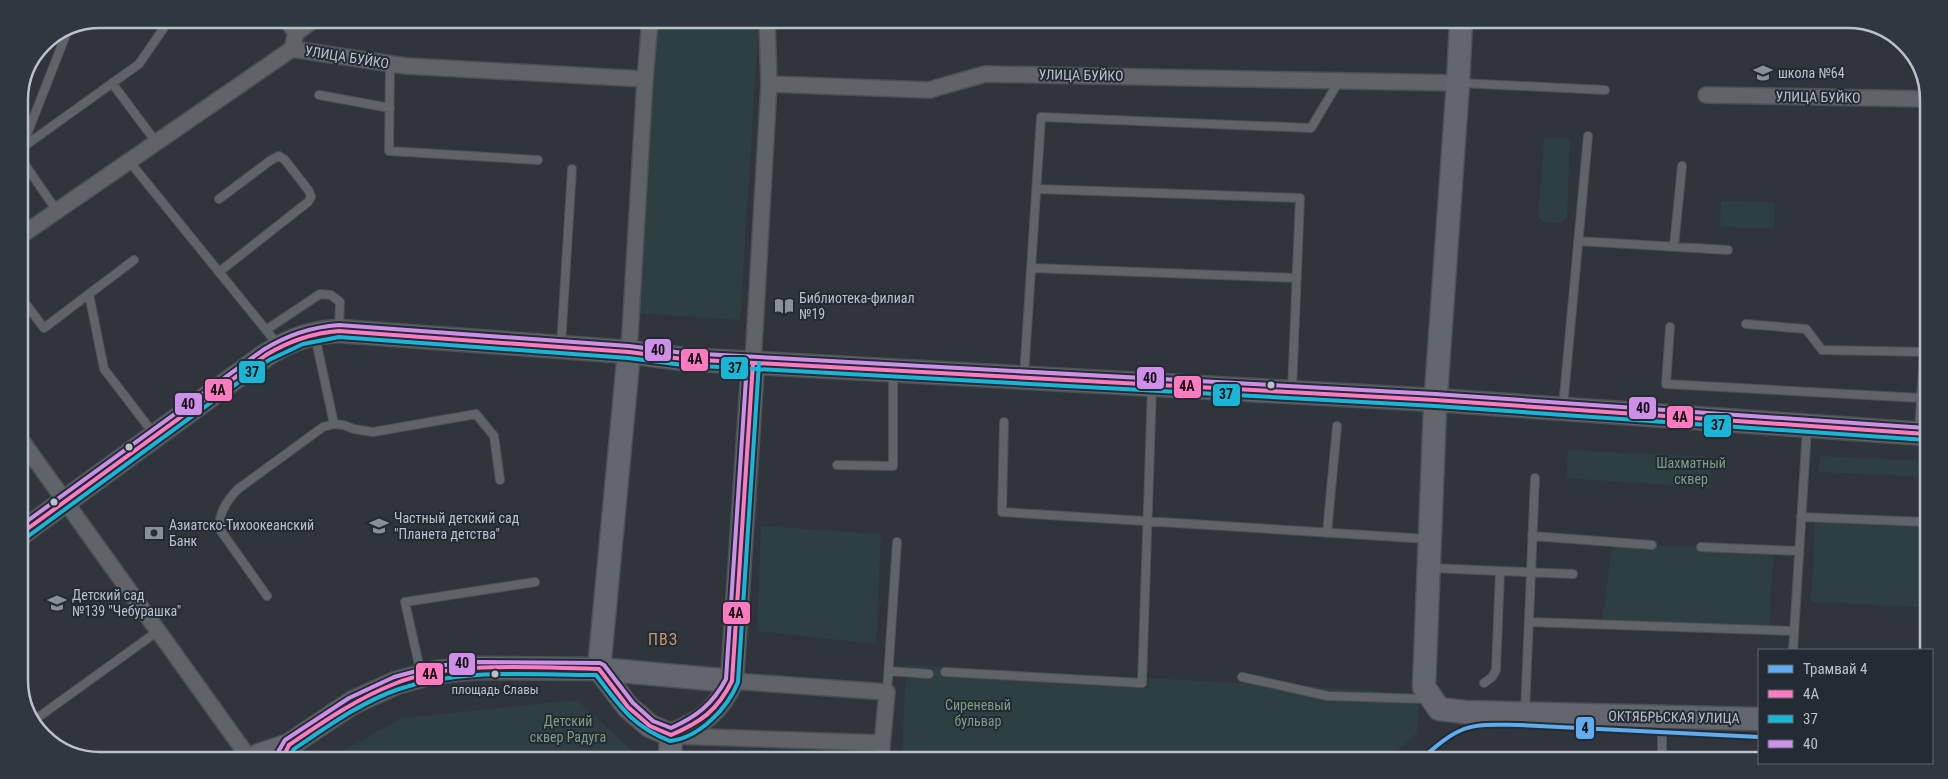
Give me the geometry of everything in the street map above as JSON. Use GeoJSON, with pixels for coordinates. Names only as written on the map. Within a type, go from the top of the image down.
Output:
{"type":"FeatureCollection","features":[{"type":"Feature","properties":{"kind":"street"},"geometry":{"type":"LineString","coordinates":[[292,28],[296,33]]}},
{"type":"Feature","properties":{"kind":"street"},"geometry":{"type":"LineString","coordinates":[[292,49],[296,33],[303,28]]}},
{"type":"Feature","properties":{"kind":"street"},"geometry":{"type":"LineString","coordinates":[[287,750],[352,703],[396,683],[436,672],[480,668],[599,669],[887,692],[882,750],[670,746],[628,707],[599,669],[629,352],[649,28]]}},
{"type":"Feature","properties":{"kind":"street"},"geometry":{"type":"LineString","coordinates":[[670,746],[694,725],[715,711],[732,681],[754,363],[769,84],[767,28]]}},
{"type":"Feature","properties":{"kind":"street"},"geometry":{"type":"LineString","coordinates":[[1436,704],[1424,687],[1435,400],[1461,28]]}},
{"type":"Feature","properties":{"kind":"street","name":"УЛИЦА БУЙКО"},"geometry":{"type":"LineString","coordinates":[[28,231],[292,49],[406,66],[645,79]]}},
{"type":"Feature","properties":{"kind":"street","name":"УЛИЦА БУЙКО"},"geometry":{"type":"LineString","coordinates":[[769,84],[929,90],[985,74],[1458,83]]}},
{"type":"Feature","properties":{"kind":"street","name":"УЛИЦА БУЙКО"},"geometry":{"type":"LineString","coordinates":[[1706,95],[1920,99]]}},
{"type":"Feature","properties":{"kind":"street"},"geometry":{"type":"LineString","coordinates":[[28,529],[253,364],[273,338],[339,331],[629,352],[683,359],[1435,400],[1920,434]]}},
{"type":"Feature","properties":{"kind":"street"},"geometry":{"type":"LineString","coordinates":[[28,450],[245,752]]}},
{"type":"Feature","properties":{"kind":"street","name":"ОКТЯБРЬСКАЯ УЛИЦА"},"geometry":{"type":"LineString","coordinates":[[1436,704],[1465,712],[1758,719]]}},
{"type":"Feature","properties":{"kind":"lane"},"geometry":{"type":"LineString","coordinates":[[28,143],[139,64],[164,28]]}},
{"type":"Feature","properties":{"kind":"lane"},"geometry":{"type":"LineString","coordinates":[[28,129],[65,37]]}},
{"type":"Feature","properties":{"kind":"lane"},"geometry":{"type":"LineString","coordinates":[[390,64],[389,151],[538,160]]}},
{"type":"Feature","properties":{"kind":"lane"},"geometry":{"type":"LineString","coordinates":[[1024,378],[1041,117],[1311,128],[1340,80]]}},
{"type":"Feature","properties":{"kind":"lane"},"geometry":{"type":"LineString","coordinates":[[112,83],[156,142]]}},
{"type":"Feature","properties":{"kind":"lane"},"geometry":{"type":"LineString","coordinates":[[1458,83],[1605,90]]}},
{"type":"Feature","properties":{"kind":"lane"},"geometry":{"type":"LineString","coordinates":[[319,95],[390,108]]}},
{"type":"Feature","properties":{"kind":"lane"},"geometry":{"type":"LineString","coordinates":[[1563,409],[1588,136]]}},
{"type":"Feature","properties":{"kind":"lane"},"geometry":{"type":"LineString","coordinates":[[219,199],[279,156],[285,160],[309,191],[311,197],[308,202],[219,272]]}},
{"type":"Feature","properties":{"kind":"lane"},"geometry":{"type":"LineString","coordinates":[[129,161],[273,338],[320,294],[331,295],[340,302],[339,331]]}},
{"type":"Feature","properties":{"kind":"lane"},"geometry":{"type":"LineString","coordinates":[[1674,246],[1682,166]]}},
{"type":"Feature","properties":{"kind":"lane"},"geometry":{"type":"LineString","coordinates":[[28,169],[57,211]]}},
{"type":"Feature","properties":{"kind":"lane"},"geometry":{"type":"LineString","coordinates":[[561,347],[572,169]]}},
{"type":"Feature","properties":{"kind":"lane"},"geometry":{"type":"LineString","coordinates":[[1036,189],[1300,198],[1292,392]]}},
{"type":"Feature","properties":{"kind":"lane"},"geometry":{"type":"LineString","coordinates":[[1578,241],[1728,250]]}},
{"type":"Feature","properties":{"kind":"lane"},"geometry":{"type":"LineString","coordinates":[[28,307],[44,328],[134,260]]}},
{"type":"Feature","properties":{"kind":"lane"},"geometry":{"type":"LineString","coordinates":[[1031,268],[1297,278]]}},
{"type":"Feature","properties":{"kind":"lane"},"geometry":{"type":"LineString","coordinates":[[90,294],[104,369],[155,436]]}},
{"type":"Feature","properties":{"kind":"lane"},"geometry":{"type":"LineString","coordinates":[[1746,324],[1806,329],[1822,350],[1920,352]]}},
{"type":"Feature","properties":{"kind":"lane"},"geometry":{"type":"LineString","coordinates":[[1670,327],[1666,384],[1920,398]]}},
{"type":"Feature","properties":{"kind":"lane"},"geometry":{"type":"LineString","coordinates":[[314,333],[334,424]]}},
{"type":"Feature","properties":{"kind":"lane"},"geometry":{"type":"LineString","coordinates":[[837,465],[893,466],[893,371]]}},
{"type":"Feature","properties":{"kind":"lane"},"geometry":{"type":"LineString","coordinates":[[944,672],[1142,683],[1152,385]]}},
{"type":"Feature","properties":{"kind":"lane"},"geometry":{"type":"LineString","coordinates":[[267,596],[221,530],[219,518],[230,497],[238,489],[317,430],[334,424],[373,432],[476,414],[494,436],[500,480]]}},
{"type":"Feature","properties":{"kind":"lane"},"geometry":{"type":"LineString","coordinates":[[1004,422],[1002,512],[1430,539]]}},
{"type":"Feature","properties":{"kind":"lane"},"geometry":{"type":"LineString","coordinates":[[1327,533],[1337,426]]}},
{"type":"Feature","properties":{"kind":"lane"},"geometry":{"type":"LineString","coordinates":[[1794,649],[1807,426]]}},
{"type":"Feature","properties":{"kind":"lane"},"geometry":{"type":"LineString","coordinates":[[1525,714],[1535,478]]}},
{"type":"Feature","properties":{"kind":"lane"},"geometry":{"type":"LineString","coordinates":[[1801,517],[1920,522]]}},
{"type":"Feature","properties":{"kind":"lane"},"geometry":{"type":"LineString","coordinates":[[1532,536],[1652,545]]}},
{"type":"Feature","properties":{"kind":"lane"},"geometry":{"type":"LineString","coordinates":[[887,692],[897,542]]}},
{"type":"Feature","properties":{"kind":"lane"},"geometry":{"type":"LineString","coordinates":[[1701,547],[1799,551]]}},
{"type":"Feature","properties":{"kind":"lane"},"geometry":{"type":"LineString","coordinates":[[1429,568],[1574,574]]}},
{"type":"Feature","properties":{"kind":"lane"},"geometry":{"type":"LineString","coordinates":[[1484,683],[1492,677],[1496,670],[1500,571]]}},
{"type":"Feature","properties":{"kind":"lane"},"geometry":{"type":"LineString","coordinates":[[422,676],[405,602],[535,582]]}},
{"type":"Feature","properties":{"kind":"lane"},"geometry":{"type":"LineString","coordinates":[[1529,622],[1794,631]]}},
{"type":"Feature","properties":{"kind":"lane"},"geometry":{"type":"LineString","coordinates":[[38,717],[158,631]]}},
{"type":"Feature","properties":{"kind":"lane"},"geometry":{"type":"LineString","coordinates":[[889,671],[929,674]]}},
{"type":"Feature","properties":{"kind":"lane"},"geometry":{"type":"LineString","coordinates":[[1242,678],[1328,696],[1436,704]]}},
{"type":"Feature","properties":{"kind":"lane"},"geometry":{"type":"LineString","coordinates":[[1662,717],[1662,752]]}},
{"type":"Feature","properties":{"kind":"green space"},"geometry":{"type":"Polygon","coordinates":[[[650,28],[759,28],[740,320],[636,313],[650,28]]]}},
{"type":"Feature","properties":{"kind":"green space"},"geometry":{"type":"Polygon","coordinates":[[[1544,138],[1570,139],[1567,218],[1562,223],[1544,222],[1538,217],[1544,138]]]}},
{"type":"Feature","properties":{"kind":"green space"},"geometry":{"type":"Polygon","coordinates":[[[1721,201],[1775,202],[1774,229],[1720,227],[1721,201]]]}},
{"type":"Feature","properties":{"kind":"green space","name":"Шахматный сквер"},"geometry":{"type":"Polygon","coordinates":[[[1568,450],[1712,457],[1710,488],[1566,478],[1568,450]]]}},
{"type":"Feature","properties":{"kind":"green space"},"geometry":{"type":"Polygon","coordinates":[[[1820,456],[1920,461],[1920,477],[1819,472],[1820,456]]]}},
{"type":"Feature","properties":{"kind":"green space"},"geometry":{"type":"Polygon","coordinates":[[[1815,520],[1920,525],[1920,607],[1811,602],[1815,520]]]}},
{"type":"Feature","properties":{"kind":"green space"},"geometry":{"type":"Polygon","coordinates":[[[761,526],[881,534],[876,644],[757,631],[761,526]]]}},
{"type":"Feature","properties":{"kind":"green space"},"geometry":{"type":"Polygon","coordinates":[[[1612,545],[1774,548],[1769,631],[1602,623],[1612,545]]]}},
{"type":"Feature","properties":{"kind":"green space","name":"Сиреневый бульвар"},"geometry":{"type":"Polygon","coordinates":[[[906,665],[1370,690],[1419,703],[1417,733],[1396,752],[902,752],[906,665]]]}},
{"type":"Feature","properties":{"kind":"green space","name":"Детский сквер Радуга"},"geometry":{"type":"Polygon","coordinates":[[[577,700],[634,752],[340,752],[402,718],[577,700]]]}},
{"type":"Feature","properties":{"kind":"tram line","name":"4"},"geometry":{"type":"LineString","coordinates":[[1429,752],[1458,732],[1470,727],[1484,725],[1519,725],[1758,737]]}},
{"type":"Feature","properties":{"kind":"transit line","name":"40"},"geometry":{"type":"LineString","coordinates":[[28,520],[263,350],[299,333],[339,325],[629,346],[684,353],[1435,394],[1920,428]]}},
{"type":"Feature","properties":{"kind":"transit line","name":"4А"},"geometry":{"type":"LineString","coordinates":[[28,528],[266,355],[301,338],[339,331],[629,352],[683,359],[1435,400],[1920,434]]}},
{"type":"Feature","properties":{"kind":"transit line","name":"37"},"geometry":{"type":"LineString","coordinates":[[28,536],[269,360],[303,344],[339,337],[628,358],[683,365],[1435,406],[1920,440]]}},
{"type":"Feature","properties":{"kind":"transit line","name":"40"},"geometry":{"type":"LineString","coordinates":[[278,752],[285,740],[349,698],[394,677],[435,666],[479,662],[600,663],[604,665],[633,703],[653,721],[671,728],[703,709],[715,696],[726,679],[747,363]]}},
{"type":"Feature","properties":{"kind":"transit line","name":"4А"},"geometry":{"type":"LineString","coordinates":[[599,669],[628,707],[650,726],[671,735],[700,720],[714,708],[732,681],[753,363]]}},
{"type":"Feature","properties":{"kind":"transit line","name":"37"},"geometry":{"type":"LineString","coordinates":[[292,752],[294,749],[332,724],[385,694],[423,682],[472,675],[596,675],[620,706],[636,722],[657,735],[670,741],[681,739],[702,728],[720,711],[738,682],[759,363]]}},
{"type":"Feature","properties":{"kind":"transit line","name":"4А"},"geometry":{"type":"LineString","coordinates":[[286,752],[289,745],[340,712],[380,690],[417,676],[468,668],[599,669]]}},
{"type":"Feature","properties":{"kind":"place","name":"школа №64"},"geometry":{"type":"Point","coordinates":[1763,73]}},
{"type":"Feature","properties":{"kind":"place","name":"Библиотека-филиал №19"},"geometry":{"type":"Point","coordinates":[784,306]}},
{"type":"Feature","properties":{"kind":"place","name":"Частный детский сад \"Планета детства\""},"geometry":{"type":"Point","coordinates":[379,526]}},
{"type":"Feature","properties":{"kind":"place","name":"Азиатско-Тихоокеанский Банк"},"geometry":{"type":"Point","coordinates":[154,533]}},
{"type":"Feature","properties":{"kind":"place","name":"Детский сад №139 \"Чебурашка\""},"geometry":{"type":"Point","coordinates":[57,603]}},
{"type":"Feature","properties":{"kind":"place","name":"площадь Славы"},"geometry":{"type":"Point","coordinates":[495,674]}},
{"type":"Feature","properties":{"kind":"district","name":"ПВЗ"},"geometry":{"type":"Point","coordinates":[663,639]}}]}
